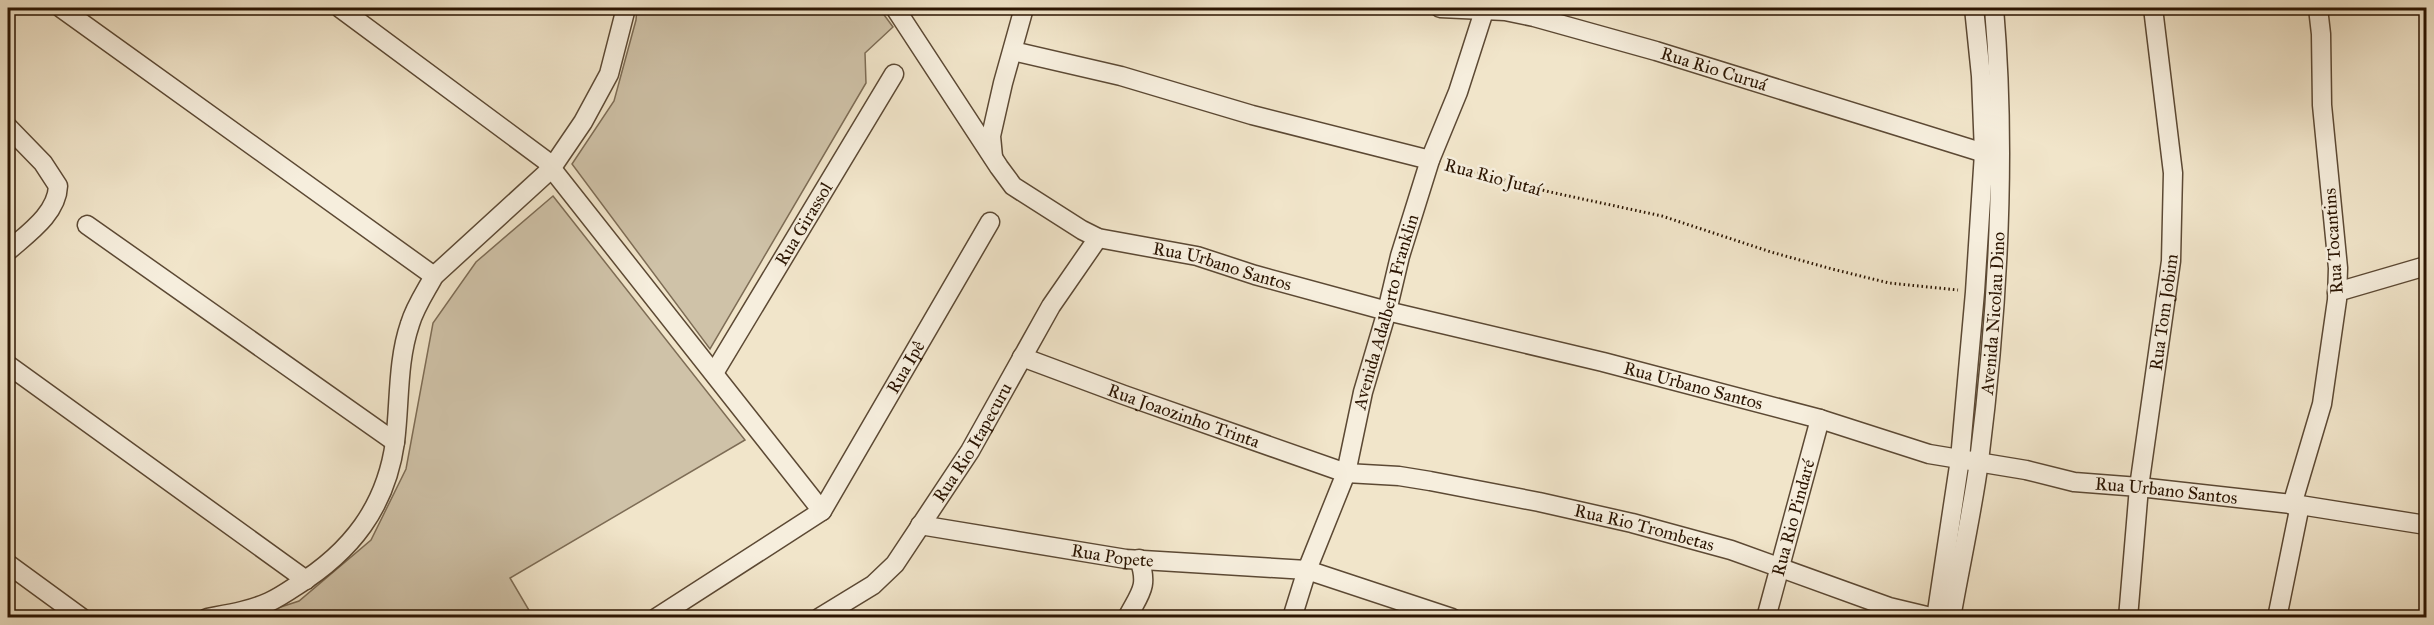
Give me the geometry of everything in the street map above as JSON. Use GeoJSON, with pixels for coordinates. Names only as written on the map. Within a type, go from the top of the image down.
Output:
{"type":"FeatureCollection","features":[{"type":"Feature","properties":{"kind":"street"},"geometry":{"type":"LineString","coordinates":[[61,8],[434,276]]}},
{"type":"Feature","properties":{"kind":"street"},"geometry":{"type":"LineString","coordinates":[[340,8],[545,160],[822,511],[656,618]]}},
{"type":"Feature","properties":{"kind":"street","name":"Rua Urbano Santos"},"geometry":{"type":"LineString","coordinates":[[895,8],[1013,186],[1098,238],[1228,264],[1255,275],[1388,311],[1603,362],[1820,419],[1929,454],[2074,482],[2296,505],[2427,525]]}},
{"type":"Feature","properties":{"kind":"street"},"geometry":{"type":"LineString","coordinates":[[993,157],[992,136],[1003,83],[1024,8]]}},
{"type":"Feature","properties":{"kind":"street","name":"Rua Rio Curuá"},"geometry":{"type":"LineString","coordinates":[[1440,8],[1485,9],[1534,17],[1646,48],[1984,153]]}},
{"type":"Feature","properties":{"kind":"street","name":"Avenida Nicolau Dino"},"geometry":{"type":"LineString","coordinates":[[1935,618],[1960,459],[1975,292],[1984,153],[1981,76],[1974,8]]}},
{"type":"Feature","properties":{"kind":"street","name":"Avenida Nicolau Dino"},"geometry":{"type":"LineString","coordinates":[[1951,618],[1979,462],[1993,313],[2001,154],[2000,75],[1994,8]]}},
{"type":"Feature","properties":{"kind":"street","name":"Rua Tom Jobim"},"geometry":{"type":"LineString","coordinates":[[2128,618],[2139,487],[2171,261],[2173,172],[2153,8]]}},
{"type":"Feature","properties":{"kind":"street","name":"Rua Tocantins"},"geometry":{"type":"LineString","coordinates":[[2277,618],[2296,505],[2322,404],[2337,292],[2338,268],[2322,105],[2321,34],[2318,8]]}},
{"type":"Feature","properties":{"kind":"street","name":"Avenida Adalberto Franklin"},"geometry":{"type":"LineString","coordinates":[[1292,618],[1307,570],[1346,473],[1364,392],[1388,311],[1400,256],[1430,160],[1458,92],[1485,9]]}},
{"type":"Feature","properties":{"kind":"street"},"geometry":{"type":"LineString","coordinates":[[207,618],[246,610],[270,602],[306,580],[326,567],[350,544],[373,512],[388,475],[395,442],[401,364],[410,324],[434,276],[551,169],[583,122],[609,74],[622,10]]}},
{"type":"Feature","properties":{"kind":"street","name":"Rua Rio Jutaí"},"geometry":{"type":"LineString","coordinates":[[1013,51],[1121,76],[1252,115],[1430,160]]}},
{"type":"Feature","properties":{"kind":"street","name":"Rua Girassol"},"geometry":{"type":"LineString","coordinates":[[714,373],[894,74]]}},
{"type":"Feature","properties":{"kind":"street"},"geometry":{"type":"LineString","coordinates":[[8,127],[52,174],[58,186],[54,204],[44,218],[8,251]]}},
{"type":"Feature","properties":{"kind":"street","name":"Rua Ipê"},"geometry":{"type":"LineString","coordinates":[[822,511],[990,222]]}},
{"type":"Feature","properties":{"kind":"street"},"geometry":{"type":"LineString","coordinates":[[87,225],[395,442]]}},
{"type":"Feature","properties":{"kind":"street","name":"Rua Rio Itapecuru"},"geometry":{"type":"LineString","coordinates":[[819,618],[843,611],[885,574],[970,451],[1051,306],[1098,238]]}},
{"type":"Feature","properties":{"kind":"street"},"geometry":{"type":"LineString","coordinates":[[2337,292],[2427,266]]}},
{"type":"Feature","properties":{"kind":"street","name":"Rua Joaozinho Trinta"},"geometry":{"type":"LineString","coordinates":[[1022,357],[1346,473]]}},
{"type":"Feature","properties":{"kind":"street"},"geometry":{"type":"LineString","coordinates":[[8,365],[306,580]]}},
{"type":"Feature","properties":{"kind":"street","name":"Rua Rio Pindaré"},"geometry":{"type":"LineString","coordinates":[[1766,618],[1820,419]]}},
{"type":"Feature","properties":{"kind":"street","name":"Rua Rio Trombetas"},"geometry":{"type":"LineString","coordinates":[[1346,473],[1399,476],[1539,502],[1632,524],[1731,550],[1889,607],[1935,618]]}},
{"type":"Feature","properties":{"kind":"street","name":"Rua Popete"},"geometry":{"type":"LineString","coordinates":[[920,525],[1126,559],[1307,570],[1452,618]]}},
{"type":"Feature","properties":{"kind":"street"},"geometry":{"type":"LineString","coordinates":[[1127,618],[1144,584],[1145,575],[1139,559]]}},
{"type":"Feature","properties":{"kind":"street"},"geometry":{"type":"LineString","coordinates":[[8,564],[82,618]]}},
{"type":"Feature","properties":{"kind":"path","name":"Rua Rio Jutaí"},"geometry":{"type":"LineString","coordinates":[[1430,160],[1550,192],[1662,216],[1771,252],[1889,283],[1975,292]]}},
{"type":"Feature","properties":{"kind":"shaded area"},"geometry":{"type":"Polygon","coordinates":[[[637,8],[879,8],[893,27],[865,53],[866,83],[710,349],[572,164],[614,101],[636,20],[637,8]]]}},
{"type":"Feature","properties":{"kind":"shaded area"},"geometry":{"type":"Polygon","coordinates":[[[553,196],[745,440],[510,578],[533,617],[247,618],[299,601],[371,540],[406,469],[433,323],[476,262],[553,196]]]}}]}
